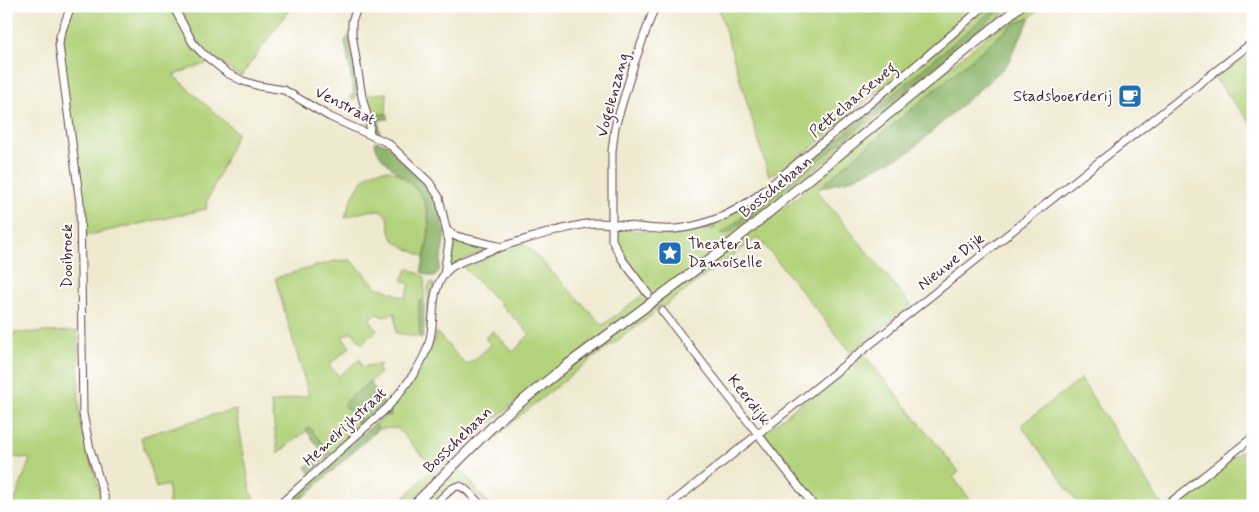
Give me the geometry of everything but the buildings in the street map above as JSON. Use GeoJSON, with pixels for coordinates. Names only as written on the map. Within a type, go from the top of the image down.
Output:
{"type":"FeatureCollection","features":[{"type":"Feature","properties":{"kind":"main road","name":"Bosschebaan"},"geometry":{"type":"LineString","coordinates":[[413,506],[501,418],[567,365],[729,245],[1020,6]]}},
{"type":"Feature","properties":{"kind":"street","name":"Dooibroek"},"geometry":{"type":"LineString","coordinates":[[71,6],[58,45],[80,204],[83,414],[90,449],[107,506]]}},
{"type":"Feature","properties":{"kind":"street","name":"Venstraat"},"geometry":{"type":"LineString","coordinates":[[173,6],[193,43],[227,73],[259,86],[284,90],[330,117],[388,143],[429,182],[438,194],[449,242],[444,274]]}},
{"type":"Feature","properties":{"kind":"street"},"geometry":{"type":"LineString","coordinates":[[358,6],[352,21],[352,34],[362,98],[370,126],[369,134]]}},
{"type":"Feature","properties":{"kind":"street","name":"Vogelenzang"},"geometry":{"type":"LineString","coordinates":[[612,224],[612,151],[615,127],[635,61],[655,6]]}},
{"type":"Feature","properties":{"kind":"street","name":"Pettelaarseweg"},"geometry":{"type":"LineString","coordinates":[[444,274],[462,261],[580,224],[612,224],[674,229],[704,223],[734,210],[765,189],[857,115],[984,6]]}},
{"type":"Feature","properties":{"kind":"street","name":"Nieuwe Dijk"},"geometry":{"type":"LineString","coordinates":[[668,506],[1091,168],[1253,42]]}},
{"type":"Feature","properties":{"kind":"street"},"geometry":{"type":"LineString","coordinates":[[612,224],[612,240],[616,250],[648,294]]}},
{"type":"Feature","properties":{"kind":"street","name":"Pettelaarseweg"},"geometry":{"type":"LineString","coordinates":[[447,230],[455,236],[502,247]]}},
{"type":"Feature","properties":{"kind":"street","name":"Hemelrijkstraat"},"geometry":{"type":"LineString","coordinates":[[278,506],[388,407],[399,394],[427,349],[432,331],[437,289],[444,274]]}},
{"type":"Feature","properties":{"kind":"street","name":"Keerdijk"},"geometry":{"type":"LineString","coordinates":[[662,310],[814,506]]}},
{"type":"Feature","properties":{"kind":"street"},"geometry":{"type":"LineString","coordinates":[[1166,506],[1253,438]]}},
{"type":"Feature","properties":{"kind":"street"},"geometry":{"type":"LineString","coordinates":[[434,506],[453,486],[461,485],[482,506]]}},
{"type":"Feature","properties":{"kind":"green space"},"geometry":{"type":"Polygon","coordinates":[[[72,6],[171,6],[210,62],[173,75],[237,133],[206,204],[207,209],[84,236],[61,45],[72,6]]]}},
{"type":"Feature","properties":{"kind":"green space"},"geometry":{"type":"Polygon","coordinates":[[[178,6],[292,6],[241,76],[220,62],[201,45],[189,28],[178,6]]]}},
{"type":"Feature","properties":{"kind":"green space"},"geometry":{"type":"Polygon","coordinates":[[[718,6],[980,6],[817,143],[793,162],[769,176],[718,6]]]}},
{"type":"Feature","properties":{"kind":"green space"},"geometry":{"type":"Polygon","coordinates":[[[988,6],[997,6],[903,86],[721,234],[729,233],[937,65],[1005,6],[1013,6],[777,201],[663,291],[502,413],[458,453],[406,506],[397,506],[433,467],[397,428],[378,429],[375,424],[383,417],[388,416],[388,412],[434,342],[436,332],[466,365],[491,345],[485,338],[493,331],[513,352],[530,334],[462,266],[487,255],[525,244],[603,325],[645,293],[649,298],[654,295],[618,248],[614,233],[616,229],[671,234],[715,228],[713,221],[735,211],[908,75],[988,6]]]}},
{"type":"Feature","properties":{"kind":"green space"},"geometry":{"type":"Polygon","coordinates":[[[997,6],[1005,6],[937,65],[729,233],[721,234],[903,86],[997,6]]]}},
{"type":"Feature","properties":{"kind":"green space"},"geometry":{"type":"Polygon","coordinates":[[[1023,6],[1042,6],[1032,16],[1012,25],[845,165],[817,191],[911,305],[851,353],[758,237],[576,371],[516,419],[461,469],[489,505],[469,489],[457,483],[452,485],[431,506],[415,506],[516,409],[800,195],[812,182],[1023,6]]]}},
{"type":"Feature","properties":{"kind":"green space"},"geometry":{"type":"Polygon","coordinates":[[[1030,18],[1007,65],[909,152],[849,180],[820,188],[1012,25],[1030,18]]]}},
{"type":"Feature","properties":{"kind":"green space"},"geometry":{"type":"Polygon","coordinates":[[[349,36],[359,93],[353,100],[350,97],[354,92],[345,41],[349,36]]]}},
{"type":"Feature","properties":{"kind":"green space"},"geometry":{"type":"Polygon","coordinates":[[[1253,42],[1253,126],[1211,74],[1253,42]]]}},
{"type":"Feature","properties":{"kind":"green space"},"geometry":{"type":"Polygon","coordinates":[[[387,93],[386,114],[368,115],[364,95],[387,93]]]}},
{"type":"Feature","properties":{"kind":"green space"},"geometry":{"type":"Polygon","coordinates":[[[388,114],[388,119],[379,120],[380,135],[375,132],[368,115],[388,114]]]}},
{"type":"Feature","properties":{"kind":"green space"},"geometry":{"type":"Polygon","coordinates":[[[375,141],[387,144],[422,176],[438,199],[445,233],[439,271],[435,276],[421,272],[429,228],[428,211],[425,203],[413,187],[388,165],[377,149],[375,141]]]}},
{"type":"Feature","properties":{"kind":"green space"},"geometry":{"type":"Polygon","coordinates":[[[389,170],[413,184],[425,205],[428,217],[428,230],[424,257],[393,239],[388,219],[381,212],[369,211],[345,218],[352,199],[363,180],[373,172],[389,170]]]}},
{"type":"Feature","properties":{"kind":"green space"},"geometry":{"type":"Polygon","coordinates":[[[713,221],[715,228],[682,234],[661,233],[691,228],[713,221]]]}},
{"type":"Feature","properties":{"kind":"green space"},"geometry":{"type":"Polygon","coordinates":[[[450,235],[493,246],[449,267],[450,235]]]}},
{"type":"Feature","properties":{"kind":"green space"},"geometry":{"type":"Polygon","coordinates":[[[351,260],[378,288],[405,298],[410,285],[402,280],[408,268],[425,277],[424,300],[419,301],[419,337],[396,333],[395,313],[384,317],[377,314],[369,318],[377,331],[362,344],[352,332],[342,337],[350,347],[329,365],[339,376],[360,359],[362,367],[381,365],[377,368],[380,373],[343,404],[362,427],[331,455],[310,428],[278,453],[271,403],[309,395],[275,278],[334,261],[351,260]]]}},
{"type":"Feature","properties":{"kind":"green space"},"geometry":{"type":"Polygon","coordinates":[[[430,283],[434,285],[428,327],[428,287],[430,283]]]}},
{"type":"Feature","properties":{"kind":"green space"},"geometry":{"type":"Polygon","coordinates":[[[424,300],[422,338],[419,337],[419,301],[424,300]]]}},
{"type":"Feature","properties":{"kind":"green space"},"geometry":{"type":"Polygon","coordinates":[[[78,331],[81,427],[103,503],[96,506],[13,506],[30,459],[6,456],[6,333],[78,331]]]}},
{"type":"Feature","properties":{"kind":"green space"},"geometry":{"type":"Polygon","coordinates":[[[863,353],[959,472],[953,477],[975,506],[818,506],[779,457],[765,432],[863,353]]]}},
{"type":"Feature","properties":{"kind":"green space"},"geometry":{"type":"Polygon","coordinates":[[[1081,379],[1161,504],[1159,506],[1080,506],[1021,425],[1081,379]]]}},
{"type":"Feature","properties":{"kind":"green space"},"geometry":{"type":"Polygon","coordinates":[[[370,381],[385,406],[362,427],[343,404],[370,381]]]}},
{"type":"Feature","properties":{"kind":"green space"},"geometry":{"type":"Polygon","coordinates":[[[236,410],[251,494],[260,506],[169,506],[168,485],[156,488],[141,437],[212,415],[236,410]]]}},
{"type":"Feature","properties":{"kind":"green space"},"geometry":{"type":"Polygon","coordinates":[[[388,412],[392,415],[383,417],[375,424],[378,429],[294,506],[279,506],[388,412]]]}},
{"type":"Feature","properties":{"kind":"green space"},"geometry":{"type":"Polygon","coordinates":[[[310,428],[331,455],[310,473],[306,467],[323,453],[306,430],[310,428]]]}},
{"type":"Feature","properties":{"kind":"green space"},"geometry":{"type":"Polygon","coordinates":[[[1253,442],[1253,506],[1170,506],[1253,442]]]}},
{"type":"Feature","properties":{"kind":"tunnel"},"geometry":{"type":"LineString","coordinates":[[648,294],[662,311]]}},
{"type":"Feature","properties":{"kind":"place","name":"Stadsboerderij"},"geometry":{"type":"Point","coordinates":[1130,96]}},
{"type":"Feature","properties":{"kind":"place","name":"Theater La Damoiselle"},"geometry":{"type":"Point","coordinates":[670,253]}}]}
